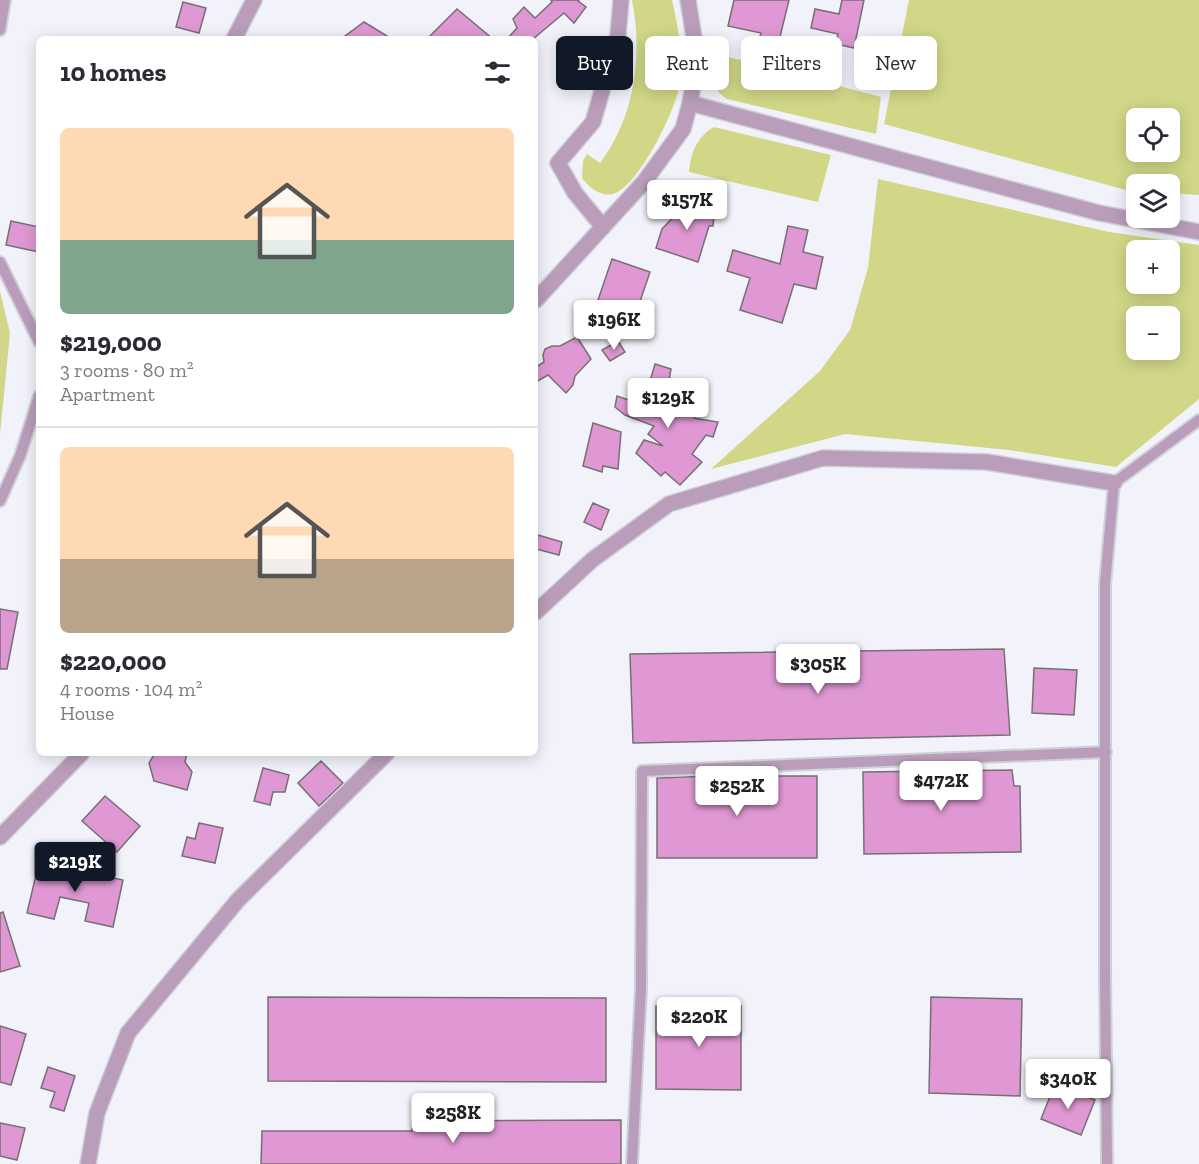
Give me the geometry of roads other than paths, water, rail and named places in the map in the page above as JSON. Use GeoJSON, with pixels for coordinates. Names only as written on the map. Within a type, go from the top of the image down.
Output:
{"type":"FeatureCollection","features":[{"type":"Feature","properties":{"kind":"street"},"geometry":{"type":"LineString","coordinates":[[236,36],[254,0]]}},
{"type":"Feature","properties":{"kind":"street"},"geometry":{"type":"LineString","coordinates":[[603,227],[575,193],[558,163],[593,122],[618,35],[621,0]]}},
{"type":"Feature","properties":{"kind":"street"},"geometry":{"type":"LineString","coordinates":[[538,298],[644,182],[683,129],[695,75],[695,44],[688,0]]}},
{"type":"Feature","properties":{"kind":"street"},"geometry":{"type":"LineString","coordinates":[[690,103],[1099,213],[1199,232]]}},
{"type":"Feature","properties":{"kind":"street"},"geometry":{"type":"LineString","coordinates":[[538,610],[592,560],[669,504],[823,458],[987,462],[1114,483]]}},
{"type":"Feature","properties":{"kind":"street"},"geometry":{"type":"LineString","coordinates":[[0,837],[79,756]]}},
{"type":"Feature","properties":{"kind":"street"},"geometry":{"type":"LineString","coordinates":[[88,1164],[97,1113],[128,1033],[238,900],[384,756]]}},
{"type":"Feature","properties":{"kind":"lane"},"geometry":{"type":"LineString","coordinates":[[0,30],[5,0]]}},
{"type":"Feature","properties":{"kind":"lane"},"geometry":{"type":"LineString","coordinates":[[0,262],[36,336]]}},
{"type":"Feature","properties":{"kind":"lane"},"geometry":{"type":"LineString","coordinates":[[0,501],[20,456],[36,405]]}},
{"type":"Feature","properties":{"kind":"lane"},"geometry":{"type":"LineString","coordinates":[[1107,1164],[1105,584],[1114,483],[1199,420]]}},
{"type":"Feature","properties":{"kind":"lane"},"geometry":{"type":"LineString","coordinates":[[632,1164],[641,988],[642,771],[1106,752]]}}]}
